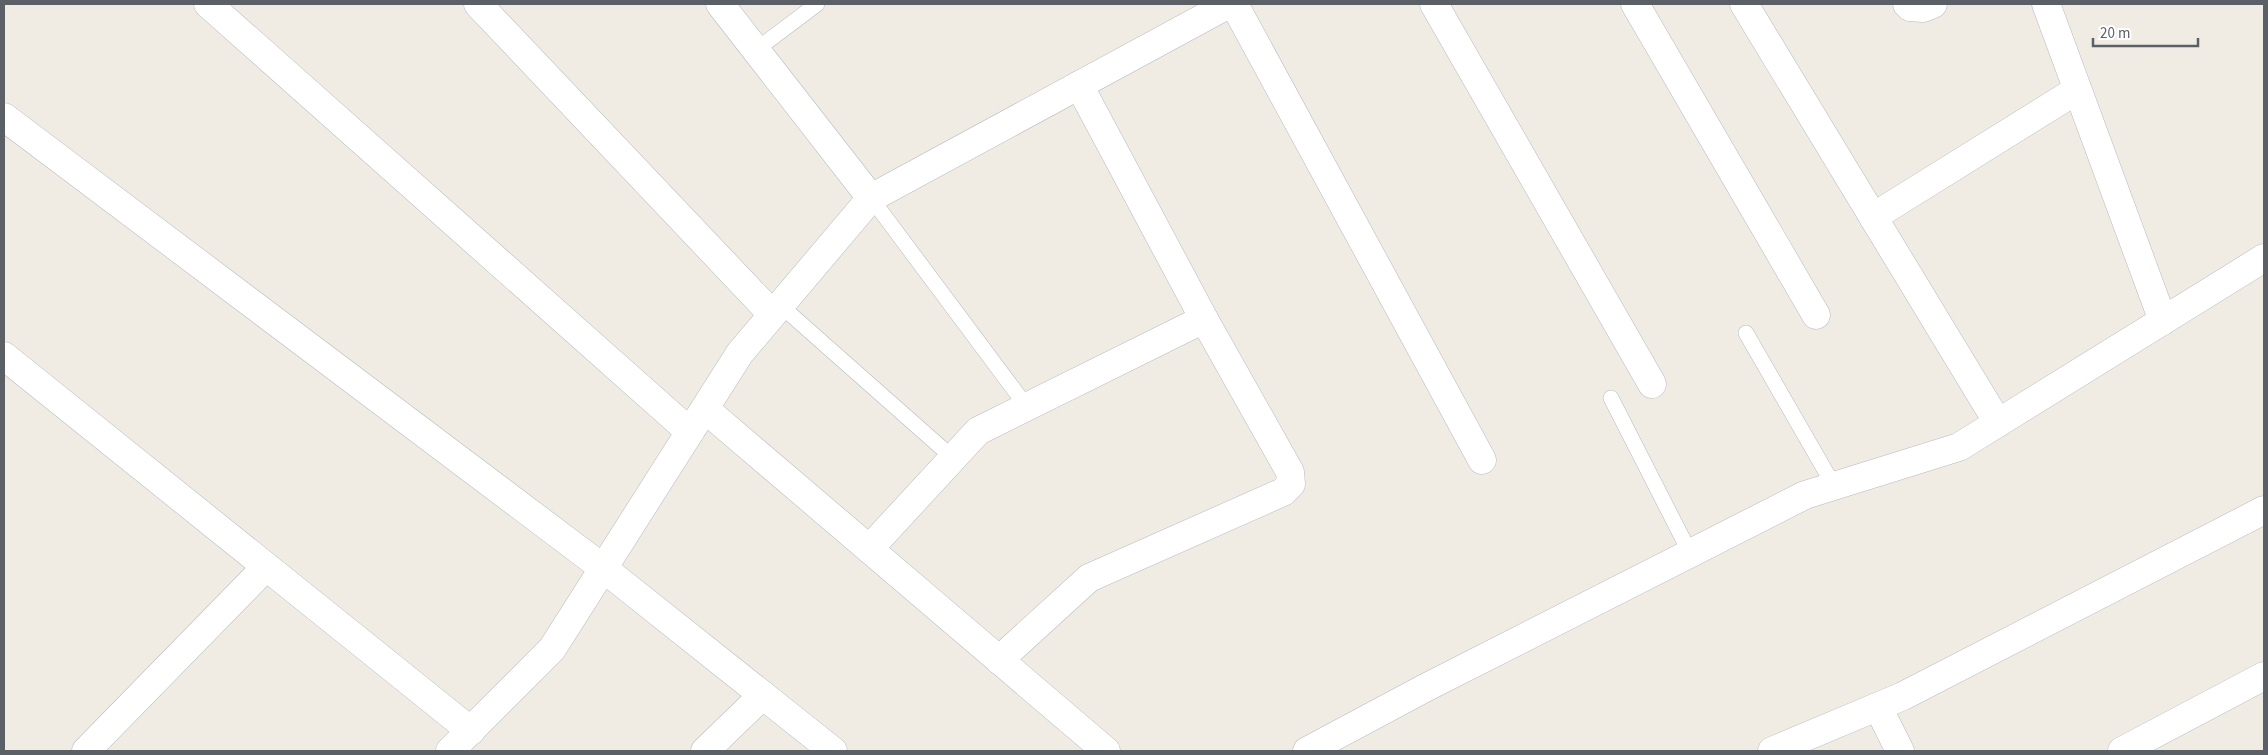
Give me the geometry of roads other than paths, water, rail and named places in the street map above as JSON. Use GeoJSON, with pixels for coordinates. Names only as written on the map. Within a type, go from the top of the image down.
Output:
{"type":"FeatureCollection","features":[{"type":"Feature","properties":{"kind":"street"},"geometry":{"type":"LineString","coordinates":[[208,4],[690,432]]}},
{"type":"Feature","properties":{"kind":"street"},"geometry":{"type":"LineString","coordinates":[[478,4],[776,309]]}},
{"type":"Feature","properties":{"kind":"street"},"geometry":{"type":"LineString","coordinates":[[720,4],[870,198]]}},
{"type":"Feature","properties":{"kind":"street"},"geometry":{"type":"LineString","coordinates":[[450,751],[552,649],[740,353],[870,198],[1229,4]]}},
{"type":"Feature","properties":{"kind":"street"},"geometry":{"type":"LineString","coordinates":[[1234,4],[1482,460]]}},
{"type":"Feature","properties":{"kind":"street"},"geometry":{"type":"LineString","coordinates":[[1434,4],[1652,384]]}},
{"type":"Feature","properties":{"kind":"street"},"geometry":{"type":"LineString","coordinates":[[1635,4],[1816,315]]}},
{"type":"Feature","properties":{"kind":"street"},"geometry":{"type":"LineString","coordinates":[[1744,4],[1998,423]]}},
{"type":"Feature","properties":{"kind":"street"},"geometry":{"type":"LineString","coordinates":[[1907,4],[1910,7],[1923,8],[1933,4]]}},
{"type":"Feature","properties":{"kind":"street"},"geometry":{"type":"LineString","coordinates":[[2046,4],[2163,321]]}},
{"type":"Feature","properties":{"kind":"street"},"geometry":{"type":"LineString","coordinates":[[999,660],[1089,578],[1283,492],[1291,484],[1290,472],[1204,319],[1079,85]]}},
{"type":"Feature","properties":{"kind":"street"},"geometry":{"type":"LineString","coordinates":[[1873,216],[2077,90]]}},
{"type":"Feature","properties":{"kind":"street"},"geometry":{"type":"LineString","coordinates":[[4,117],[603,568],[833,751]]}},
{"type":"Feature","properties":{"kind":"street"},"geometry":{"type":"LineString","coordinates":[[1307,751],[1425,688],[1805,494],[1959,447],[2264,258]]}},
{"type":"Feature","properties":{"kind":"street"},"geometry":{"type":"LineString","coordinates":[[870,549],[978,431],[1204,319]]}},
{"type":"Feature","properties":{"kind":"street"},"geometry":{"type":"LineString","coordinates":[[4,356],[471,730]]}},
{"type":"Feature","properties":{"kind":"street"},"geometry":{"type":"LineString","coordinates":[[705,409],[1106,751]]}},
{"type":"Feature","properties":{"kind":"street"},"geometry":{"type":"LineString","coordinates":[[1772,751],[1903,696],[2264,510]]}},
{"type":"Feature","properties":{"kind":"street"},"geometry":{"type":"LineString","coordinates":[[86,751],[266,567]]}},
{"type":"Feature","properties":{"kind":"street"},"geometry":{"type":"LineString","coordinates":[[2122,751],[2264,676]]}},
{"type":"Feature","properties":{"kind":"street"},"geometry":{"type":"LineString","coordinates":[[705,751],[763,695]]}},
{"type":"Feature","properties":{"kind":"street"},"geometry":{"type":"LineString","coordinates":[[1878,707],[1900,751]]}},
{"type":"Feature","properties":{"kind":"lane"},"geometry":{"type":"LineString","coordinates":[[756,50],[817,4]]}},
{"type":"Feature","properties":{"kind":"lane"},"geometry":{"type":"LineString","coordinates":[[870,198],[1026,407]]}},
{"type":"Feature","properties":{"kind":"lane"},"geometry":{"type":"LineString","coordinates":[[776,309],[953,458]]}},
{"type":"Feature","properties":{"kind":"lane"},"geometry":{"type":"LineString","coordinates":[[1746,333],[1834,486]]}},
{"type":"Feature","properties":{"kind":"lane"},"geometry":{"type":"LineString","coordinates":[[1611,398],[1690,553]]}}]}
